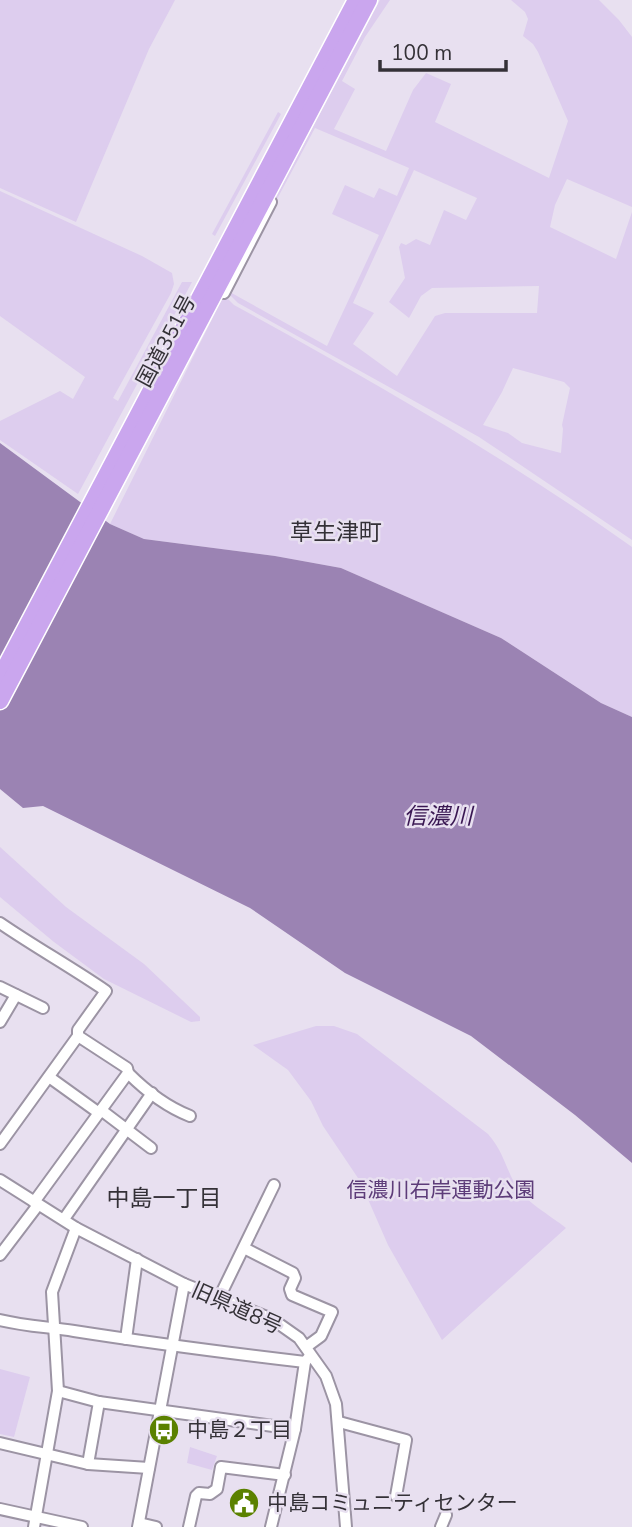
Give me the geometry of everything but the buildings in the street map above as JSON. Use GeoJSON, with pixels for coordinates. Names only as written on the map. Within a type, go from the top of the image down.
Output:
{"type":"FeatureCollection","features":[{"type":"Feature","properties":{"kind":"highway","name":"国道351号"},"geometry":{"type":"LineString","coordinates":[[0,677],[356,0]]}},
{"type":"Feature","properties":{"kind":"highway","name":"国道351号"},"geometry":{"type":"LineString","coordinates":[[0,701],[369,0]]}},
{"type":"Feature","properties":{"kind":"street"},"geometry":{"type":"LineString","coordinates":[[224,293],[378,0]]}},
{"type":"Feature","properties":{"kind":"street"},"geometry":{"type":"LineString","coordinates":[[0,923],[67,963],[106,991],[78,1030],[78,1036],[0,1144]]}},
{"type":"Feature","properties":{"kind":"street"},"geometry":{"type":"LineString","coordinates":[[0,987],[43,1008]]}},
{"type":"Feature","properties":{"kind":"street"},"geometry":{"type":"LineString","coordinates":[[0,1022],[16,995]]}},
{"type":"Feature","properties":{"kind":"street"},"geometry":{"type":"LineString","coordinates":[[78,1036],[127,1068],[128,1073],[152,1093],[190,1116]]}},
{"type":"Feature","properties":{"kind":"street"},"geometry":{"type":"LineString","coordinates":[[0,1255],[128,1073]]}},
{"type":"Feature","properties":{"kind":"street"},"geometry":{"type":"LineString","coordinates":[[49,1077],[151,1148]]}},
{"type":"Feature","properties":{"kind":"street"},"geometry":{"type":"LineString","coordinates":[[64,1219],[152,1093]]}},
{"type":"Feature","properties":{"kind":"street","name":"旧県道8号"},"geometry":{"type":"LineString","coordinates":[[0,1180],[76,1228],[184,1284],[272,1320],[292,1332],[331,1388],[339,1422],[346,1527]]}},
{"type":"Feature","properties":{"kind":"street"},"geometry":{"type":"LineString","coordinates":[[219,1298],[274,1185]]}},
{"type":"Feature","properties":{"kind":"street"},"geometry":{"type":"LineString","coordinates":[[34,1523],[58,1391],[52,1292],[76,1228]]}},
{"type":"Feature","properties":{"kind":"street"},"geometry":{"type":"LineString","coordinates":[[244,1248],[293,1273],[295,1278],[290,1289],[292,1295],[332,1312],[321,1336],[308,1354],[295,1429],[271,1527]]}},
{"type":"Feature","properties":{"kind":"street"},"geometry":{"type":"LineString","coordinates":[[126,1339],[137,1259]]}},
{"type":"Feature","properties":{"kind":"street"},"geometry":{"type":"LineString","coordinates":[[156,1527],[139,1525],[184,1284]]}},
{"type":"Feature","properties":{"kind":"street"},"geometry":{"type":"LineString","coordinates":[[0,1320],[171,1344],[308,1354]]}},
{"type":"Feature","properties":{"kind":"street"},"geometry":{"type":"LineString","coordinates":[[58,1391],[99,1402],[295,1429]]}},
{"type":"Feature","properties":{"kind":"street"},"geometry":{"type":"LineString","coordinates":[[88,1464],[99,1402]]}},
{"type":"Feature","properties":{"kind":"street"},"geometry":{"type":"LineString","coordinates":[[339,1422],[406,1440],[396,1496]]}},
{"type":"Feature","properties":{"kind":"street"},"geometry":{"type":"LineString","coordinates":[[0,1443],[47,1452],[88,1464],[149,1468]]}},
{"type":"Feature","properties":{"kind":"street"},"geometry":{"type":"LineString","coordinates":[[189,1527],[196,1496],[199,1493],[210,1494],[217,1489],[221,1467],[285,1475]]}},
{"type":"Feature","properties":{"kind":"street"},"geometry":{"type":"LineString","coordinates":[[0,1509],[34,1523],[82,1527]]}},
{"type":"Feature","properties":{"kind":"street"},"geometry":{"type":"LineString","coordinates":[[441,1527],[446,1515]]}},
{"type":"Feature","properties":{"kind":"green space"},"geometry":{"type":"Polygon","coordinates":[[[0,0],[175,0],[149,49],[76,222],[0,188],[0,0]]]}},
{"type":"Feature","properties":{"kind":"green space"},"geometry":{"type":"Polygon","coordinates":[[[380,0],[390,0],[365,37],[342,81],[355,89],[334,129],[386,151],[413,90],[426,73],[451,84],[435,122],[549,178],[568,121],[538,52],[523,36],[528,19],[525,12],[511,0],[599,0],[632,37],[632,207],[567,179],[555,205],[550,227],[616,259],[632,212],[632,540],[479,437],[238,303],[226,291],[380,0]],[[315,128],[228,291],[327,346],[379,235],[332,214],[345,185],[374,198],[379,188],[397,196],[409,168],[315,128]],[[414,170],[353,303],[374,313],[353,344],[397,376],[435,316],[445,313],[537,313],[539,286],[432,288],[421,296],[409,318],[389,302],[405,278],[399,247],[401,243],[406,245],[416,239],[430,245],[444,210],[466,220],[477,198],[414,170]],[[513,368],[483,425],[508,433],[522,443],[561,453],[562,425],[570,388],[564,382],[513,368]]]}},
{"type":"Feature","properties":{"kind":"green space"},"geometry":{"type":"Polygon","coordinates":[[[278,112],[281,114],[215,236],[212,234],[278,112]]]}},
{"type":"Feature","properties":{"kind":"green space"},"geometry":{"type":"Polygon","coordinates":[[[0,191],[142,256],[172,273],[174,284],[171,293],[113,398],[118,401],[182,282],[192,282],[78,494],[0,440],[0,421],[60,391],[73,399],[85,377],[0,316],[0,191]]]}},
{"type":"Feature","properties":{"kind":"green space"},"geometry":{"type":"Polygon","coordinates":[[[224,295],[234,305],[387,391],[486,451],[632,547],[632,717],[601,703],[501,638],[341,568],[275,556],[144,539],[110,524],[224,295]]]}},
{"type":"Feature","properties":{"kind":"green space"},"geometry":{"type":"Polygon","coordinates":[[[0,847],[66,907],[144,964],[200,1017],[200,1021],[191,1022],[104,979],[0,897],[0,847]]]}},
{"type":"Feature","properties":{"kind":"green space","name":"信濃川右岸運動公園"},"geometry":{"type":"Polygon","coordinates":[[[316,1026],[334,1026],[357,1034],[488,1134],[519,1191],[566,1228],[442,1340],[388,1245],[360,1181],[323,1126],[311,1101],[288,1070],[253,1045],[316,1026]]]}},
{"type":"Feature","properties":{"kind":"green space"},"geometry":{"type":"Polygon","coordinates":[[[0,1369],[30,1377],[14,1437],[0,1434],[0,1369]]]}},
{"type":"Feature","properties":{"kind":"green space"},"geometry":{"type":"Polygon","coordinates":[[[190,1447],[217,1456],[212,1470],[187,1463],[190,1447]]]}},
{"type":"Feature","properties":{"kind":"water","name":"信濃川"},"geometry":{"type":"Polygon","coordinates":[[[0,443],[110,524],[144,539],[275,556],[341,568],[501,638],[601,703],[632,717],[632,1163],[575,1115],[471,1036],[345,973],[250,908],[43,806],[23,808],[0,789],[0,443]]]}},
{"type":"Feature","properties":{"kind":"place","name":"中島２丁目"},"geometry":{"type":"Point","coordinates":[164,1430]}},
{"type":"Feature","properties":{"kind":"place","name":"中島コミュニティセンター"},"geometry":{"type":"Point","coordinates":[244,1503]}},
{"type":"Feature","properties":{"kind":"district","name":"草生津町"},"geometry":{"type":"Point","coordinates":[336,532]}},
{"type":"Feature","properties":{"kind":"district","name":"中島一丁目"},"geometry":{"type":"Point","coordinates":[164,1198]}}]}
